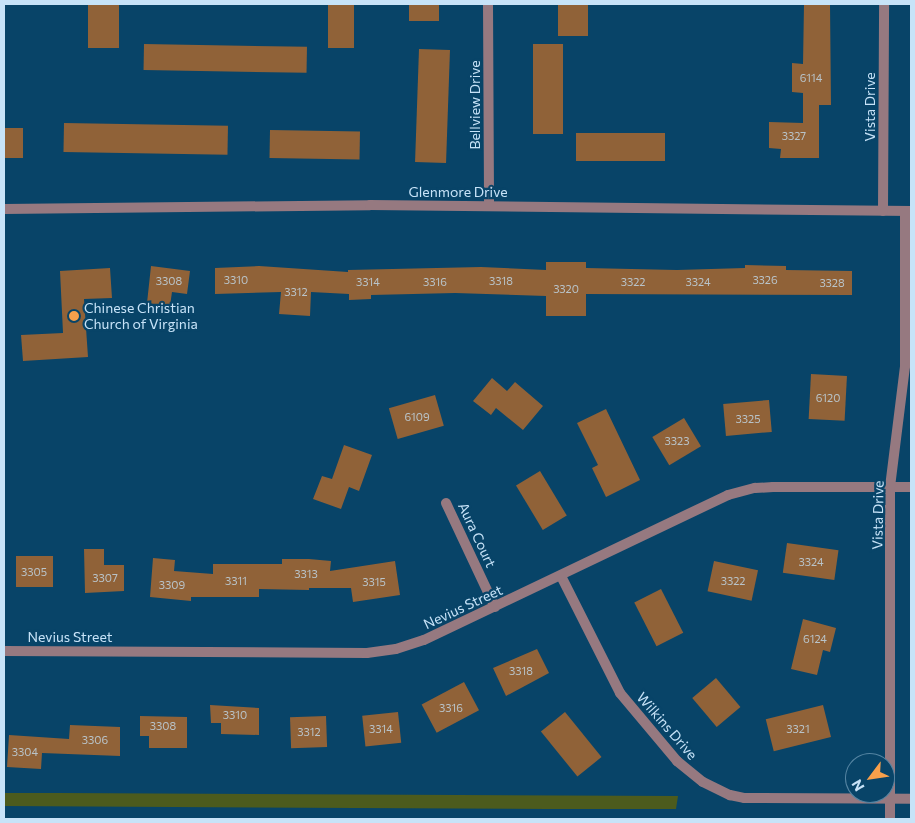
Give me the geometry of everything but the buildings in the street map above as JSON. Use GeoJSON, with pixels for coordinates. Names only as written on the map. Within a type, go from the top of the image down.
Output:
{"type":"FeatureCollection","features":[{"type":"Feature","properties":{"kind":"street","name":"Bellview Drive"},"geometry":{"type":"LineString","coordinates":[[488,4],[489,206]]}},
{"type":"Feature","properties":{"kind":"street","name":"Vista Drive"},"geometry":{"type":"LineString","coordinates":[[883,211],[884,4]]}},
{"type":"Feature","properties":{"kind":"street","name":"Glenmore Drive"},"geometry":{"type":"LineString","coordinates":[[4,209],[489,206],[908,211]]}},
{"type":"Feature","properties":{"kind":"street","name":"Vista Drive"},"geometry":{"type":"LineString","coordinates":[[890,753],[890,488],[904,366],[908,211]]}},
{"type":"Feature","properties":{"kind":"street","name":"Nevius Street"},"geometry":{"type":"LineString","coordinates":[[4,651],[367,653],[396,649],[424,640],[562,576],[728,495],[755,488],[773,487],[911,487]]}},
{"type":"Feature","properties":{"kind":"street","name":"Aura Court"},"geometry":{"type":"LineString","coordinates":[[446,503],[495,607]]}},
{"type":"Feature","properties":{"kind":"street","name":"Wilkins Drive"},"geometry":{"type":"LineString","coordinates":[[562,576],[620,693],[677,760],[703,782],[730,795],[744,798],[845,799]]}},
{"type":"Feature","properties":{"kind":"street","name":"Wilkins Drive"},"geometry":{"type":"LineString","coordinates":[[895,799],[911,799]]}},
{"type":"Feature","properties":{"kind":"street","name":"Vista Drive"},"geometry":{"type":"LineString","coordinates":[[890,803],[890,819]]}},
{"type":"Feature","properties":{"kind":"green space"},"geometry":{"type":"Polygon","coordinates":[[[4,793],[678,796],[676,809],[547,809],[4,806],[4,793]]]}},
{"type":"Feature","properties":{"kind":"place","name":"Chinese Christian Church of Virginia"},"geometry":{"type":"Point","coordinates":[74,316]}}]}
